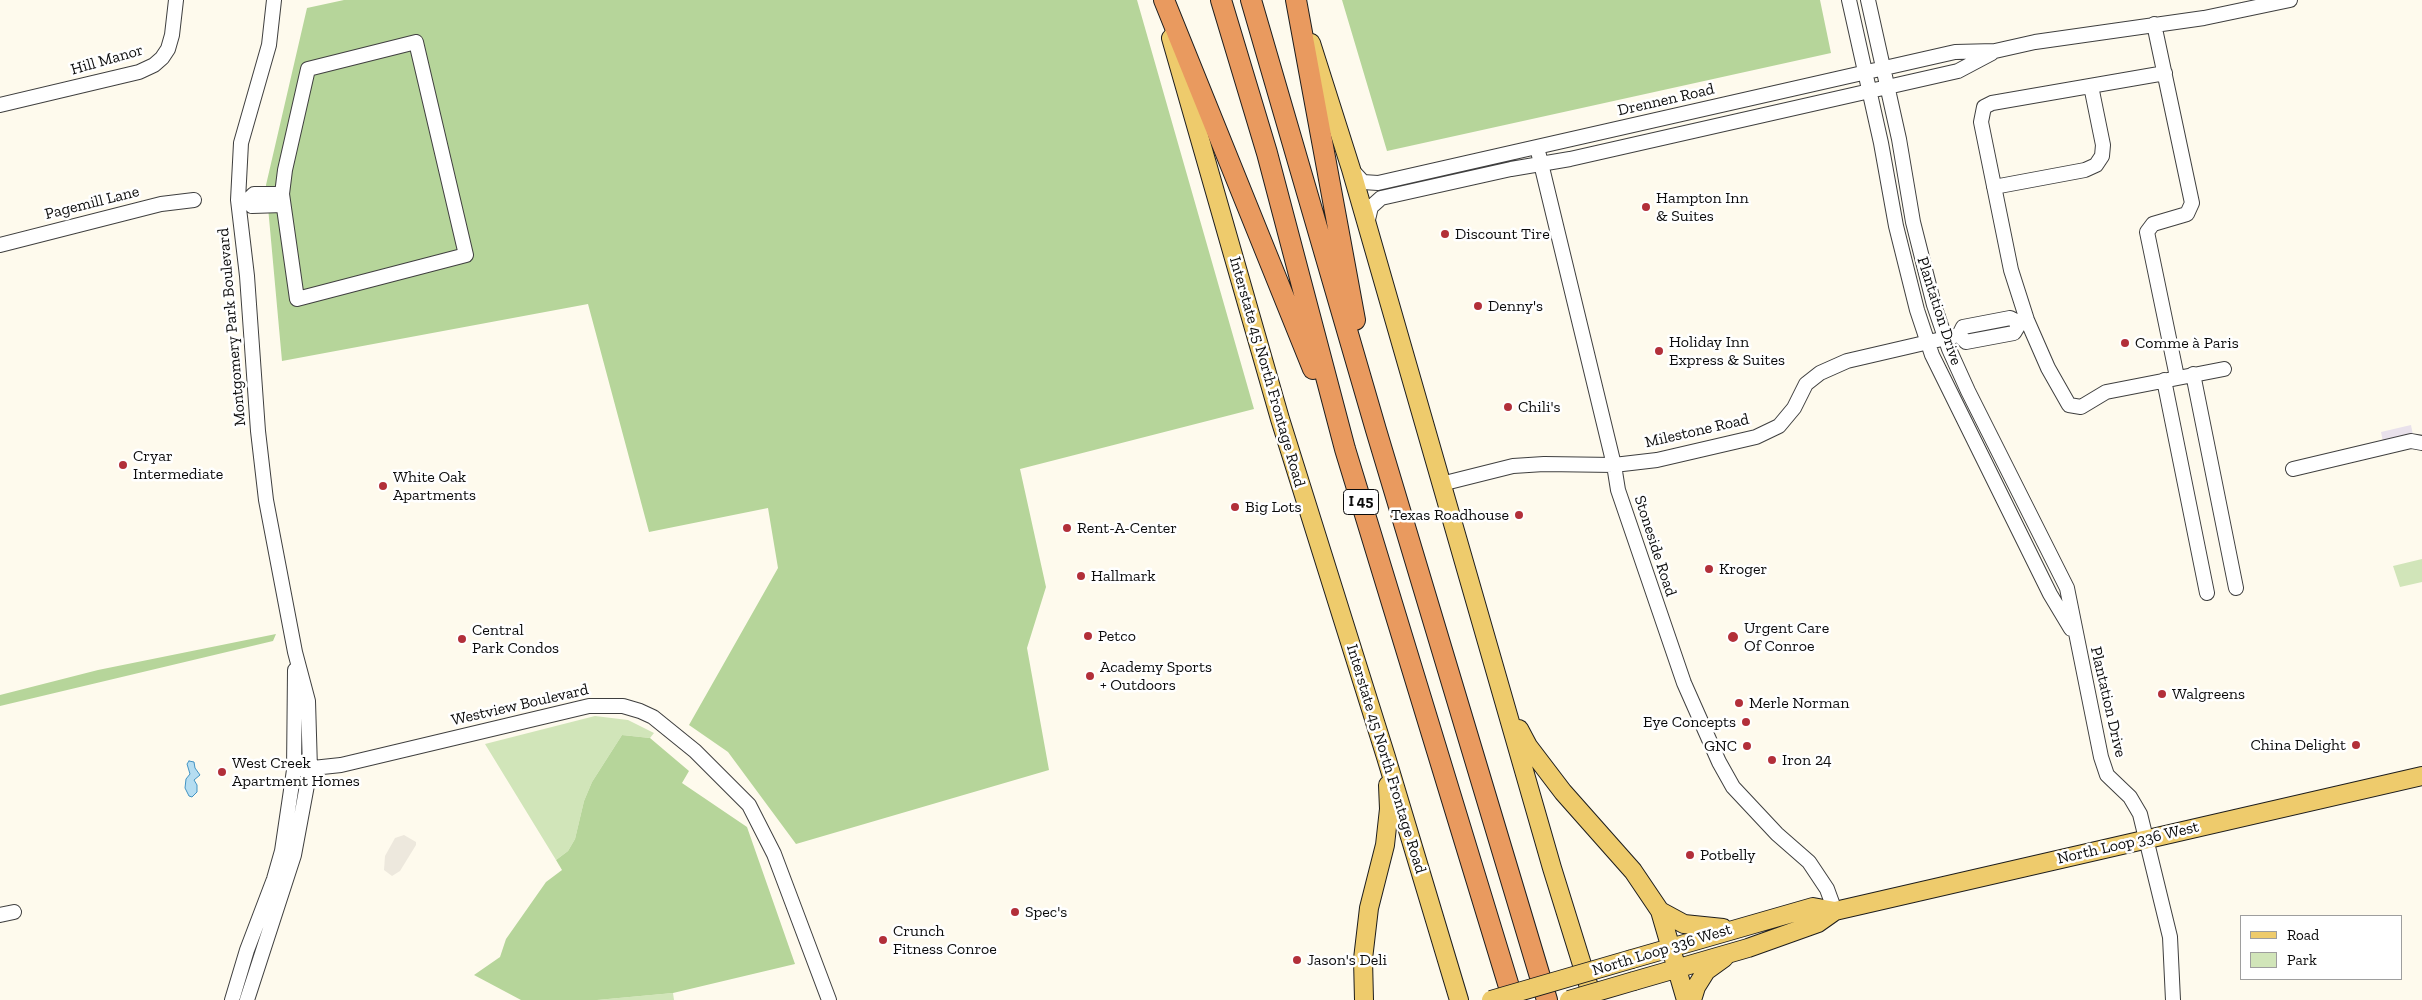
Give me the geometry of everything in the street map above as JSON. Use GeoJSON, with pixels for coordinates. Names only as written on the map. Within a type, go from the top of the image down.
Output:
{"type":"FeatureCollection","features":[{"type":"Feature","properties":{"kind":"highway"},"geometry":{"type":"LineString","coordinates":[[1162,0],[1345,449]]}},
{"type":"Feature","properties":{"kind":"highway","name":"I 45"},"geometry":{"type":"LineString","coordinates":[[1221,0],[1267,153],[1345,449],[1513,1000]]}},
{"type":"Feature","properties":{"kind":"highway","name":"I 45"},"geometry":{"type":"LineString","coordinates":[[1251,0],[1376,430],[1547,1000]]}},
{"type":"Feature","properties":{"kind":"highway"},"geometry":{"type":"LineString","coordinates":[[1297,0],[1376,430]]}},
{"type":"Feature","properties":{"kind":"main road","name":"Interstate 45 North Frontage Road"},"geometry":{"type":"LineString","coordinates":[[1162,0],[1280,419],[1386,757],[1459,1000]]}},
{"type":"Feature","properties":{"kind":"main road"},"geometry":{"type":"LineString","coordinates":[[1297,0],[1351,169],[1592,1000]]}},
{"type":"Feature","properties":{"kind":"main road"},"geometry":{"type":"LineString","coordinates":[[1503,697],[1528,746],[1563,792],[1633,871],[1660,911],[1686,1000]]}},
{"type":"Feature","properties":{"kind":"main road"},"geometry":{"type":"LineString","coordinates":[[1364,1000],[1362,959],[1369,908],[1385,845],[1388,808],[1386,757]]}},
{"type":"Feature","properties":{"kind":"main road","name":"North Loop 336 West"},"geometry":{"type":"LineString","coordinates":[[1569,1000],[1732,952],[1818,923],[1835,911],[2422,776]]}},
{"type":"Feature","properties":{"kind":"main road","name":"North Loop 336 West"},"geometry":{"type":"LineString","coordinates":[[1491,1000],[1813,906],[1835,911]]}},
{"type":"Feature","properties":{"kind":"main road"},"geometry":{"type":"LineString","coordinates":[[1353,1000],[1354,941],[1369,908]]}},
{"type":"Feature","properties":{"kind":"main road"},"geometry":{"type":"LineString","coordinates":[[1660,911],[1684,924],[1731,929]]}},
{"type":"Feature","properties":{"kind":"main road"},"geometry":{"type":"LineString","coordinates":[[1692,1000],[1696,987],[1706,971],[1732,952]]}},
{"type":"Feature","properties":{"kind":"street","name":"Hill Manor"},"geometry":{"type":"LineString","coordinates":[[0,105],[139,72],[154,66],[168,49],[172,36],[176,0]]}},
{"type":"Feature","properties":{"kind":"street","name":"Montgomery Park Boulevard"},"geometry":{"type":"LineString","coordinates":[[232,1000],[247,950],[294,854],[310,769],[308,701],[296,652],[266,500],[258,431],[243,200],[241,143],[269,46],[274,0]]}},
{"type":"Feature","properties":{"kind":"street","name":"Plantation Drive"},"geometry":{"type":"LineString","coordinates":[[1849,0],[1896,226],[1917,310],[1928,343],[1952,399],[2050,594],[2075,636]]}},
{"type":"Feature","properties":{"kind":"street","name":"Plantation Drive"},"geometry":{"type":"LineString","coordinates":[[1868,0],[1914,222],[1934,305],[1952,336],[1968,391],[2067,588],[2093,721],[2107,776],[2130,797],[2140,814],[2170,937],[2173,1000]]}},
{"type":"Feature","properties":{"kind":"street","name":"Drennen Road"},"geometry":{"type":"LineString","coordinates":[[1351,169],[1363,182],[1378,184],[1955,52],[1995,51],[2035,42],[2204,18],[2290,0]]}},
{"type":"Feature","properties":{"kind":"street"},"geometry":{"type":"LineString","coordinates":[[2154,24],[2192,203],[2187,214],[2148,227],[2147,236],[2207,593]]}},
{"type":"Feature","properties":{"kind":"street"},"geometry":{"type":"LineString","coordinates":[[416,42],[466,255],[298,299],[282,199],[284,170],[308,68],[416,42]]}},
{"type":"Feature","properties":{"kind":"street","name":"Drennen Road"},"geometry":{"type":"LineString","coordinates":[[1366,225],[1371,207],[1381,198],[1958,71],[1995,51]]}},
{"type":"Feature","properties":{"kind":"street"},"geometry":{"type":"LineString","coordinates":[[2165,73],[1992,103],[1984,107],[1981,122],[2023,322],[2069,405],[2081,407],[2106,392],[2224,369]]}},
{"type":"Feature","properties":{"kind":"street"},"geometry":{"type":"LineString","coordinates":[[1994,187],[2085,170],[2096,165],[2102,156],[2103,145],[2091,86]]}},
{"type":"Feature","properties":{"kind":"street","name":"Stoneside Road"},"geometry":{"type":"LineString","coordinates":[[1537,147],[1627,520],[1681,676],[1726,776],[1733,787],[1777,834],[1809,862],[1827,889],[1835,911]]}},
{"type":"Feature","properties":{"kind":"street"},"geometry":{"type":"LineString","coordinates":[[243,200],[252,206],[282,199]]}},
{"type":"Feature","properties":{"kind":"street","name":"Pagemill Lane"},"geometry":{"type":"LineString","coordinates":[[0,245],[161,204],[194,200]]}},
{"type":"Feature","properties":{"kind":"street","name":"Milestone Road"},"geometry":{"type":"LineString","coordinates":[[1441,484],[1513,466],[1544,464],[1614,465],[1657,460],[1756,438],[1778,426],[1794,408],[1806,384],[1820,373],[1847,362],[1952,336],[1963,327],[2010,318],[2023,322]]}},
{"type":"Feature","properties":{"kind":"street"},"geometry":{"type":"LineString","coordinates":[[1988,322],[1992,338]]}},
{"type":"Feature","properties":{"kind":"street"},"geometry":{"type":"LineString","coordinates":[[1952,336],[1966,342],[2014,334],[2023,322]]}},
{"type":"Feature","properties":{"kind":"street"},"geometry":{"type":"LineString","coordinates":[[2193,374],[2236,588]]}},
{"type":"Feature","properties":{"kind":"street"},"geometry":{"type":"LineString","coordinates":[[2293,468],[2412,441],[2422,443]]}},
{"type":"Feature","properties":{"kind":"street","name":"Montgomery Park Boulevard"},"geometry":{"type":"LineString","coordinates":[[247,1000],[273,900],[294,770],[296,652]]}},
{"type":"Feature","properties":{"kind":"street","name":"Westview Boulevard"},"geometry":{"type":"LineString","coordinates":[[294,770],[341,765],[589,706],[623,706],[640,711],[653,717],[695,751],[749,805],[774,854],[829,1000]]}},
{"type":"Feature","properties":{"kind":"street"},"geometry":{"type":"LineString","coordinates":[[0,915],[14,912]]}},
{"type":"Feature","properties":{"kind":"shaded area"},"geometry":{"type":"Polygon","coordinates":[[[2411,425],[2413,435],[2383,442],[2381,432],[2411,425]]]}},
{"type":"Feature","properties":{"kind":"shaded area"},"geometry":{"type":"Polygon","coordinates":[[[404,835],[416,842],[416,845],[400,871],[392,876],[384,870],[385,856],[395,838],[404,835]]]}},
{"type":"Feature","properties":{"kind":"green space"},"geometry":{"type":"Polygon","coordinates":[[[344,0],[1137,0],[1254,409],[1020,469],[1046,587],[1027,648],[1049,770],[796,844],[728,752],[689,725],[778,568],[768,508],[649,532],[588,304],[282,361],[266,185],[307,8],[344,0]]]}},
{"type":"Feature","properties":{"kind":"green space"},"geometry":{"type":"Polygon","coordinates":[[[1342,0],[1820,0],[1831,53],[1387,151],[1342,0]]]}},
{"type":"Feature","properties":{"kind":"green space"},"geometry":{"type":"Polygon","coordinates":[[[2422,559],[2422,582],[2400,587],[2393,566],[2422,559]]]}},
{"type":"Feature","properties":{"kind":"green space"},"geometry":{"type":"Polygon","coordinates":[[[276,634],[273,641],[0,706],[0,695],[98,670],[276,634]]]}},
{"type":"Feature","properties":{"kind":"green space"},"geometry":{"type":"Polygon","coordinates":[[[595,716],[628,720],[654,733],[650,738],[622,735],[592,782],[584,801],[575,839],[568,851],[556,860],[485,744],[595,716]]]}},
{"type":"Feature","properties":{"kind":"green space"},"geometry":{"type":"Polygon","coordinates":[[[622,735],[650,738],[689,771],[682,783],[747,827],[795,964],[673,993],[597,1000],[521,1000],[474,975],[500,957],[506,939],[546,882],[562,870],[556,860],[568,851],[575,839],[584,801],[592,782],[622,735]]]}},
{"type":"Feature","properties":{"kind":"green space"},"geometry":{"type":"Polygon","coordinates":[[[673,993],[674,1000],[597,1000],[673,993]]]}},
{"type":"Feature","properties":{"kind":"water"},"geometry":{"type":"Polygon","coordinates":[[[189,761],[194,762],[195,768],[200,775],[194,780],[197,785],[197,792],[192,797],[189,796],[185,788],[186,779],[190,774],[187,764],[189,761]]]}},
{"type":"Feature","properties":{"kind":"place","name":"Hampton Inn & Suites"},"geometry":{"type":"Point","coordinates":[1646,207]}},
{"type":"Feature","properties":{"kind":"place","name":"Discount Tire"},"geometry":{"type":"Point","coordinates":[1445,234]}},
{"type":"Feature","properties":{"kind":"place","name":"Denny's"},"geometry":{"type":"Point","coordinates":[1478,306]}},
{"type":"Feature","properties":{"kind":"place","name":"Comme à Paris"},"geometry":{"type":"Point","coordinates":[2125,343]}},
{"type":"Feature","properties":{"kind":"place","name":"Holiday Inn Express & Suites"},"geometry":{"type":"Point","coordinates":[1659,351]}},
{"type":"Feature","properties":{"kind":"place","name":"Chili's"},"geometry":{"type":"Point","coordinates":[1508,407]}},
{"type":"Feature","properties":{"kind":"place","name":"Cryar Intermediate"},"geometry":{"type":"Point","coordinates":[123,465]}},
{"type":"Feature","properties":{"kind":"place","name":"White Oak Apartments"},"geometry":{"type":"Point","coordinates":[383,486]}},
{"type":"Feature","properties":{"kind":"place","name":"Big Lots"},"geometry":{"type":"Point","coordinates":[1235,507]}},
{"type":"Feature","properties":{"kind":"place","name":"Texas Roadhouse"},"geometry":{"type":"Point","coordinates":[1519,515]}},
{"type":"Feature","properties":{"kind":"place","name":"Rent-A-Center"},"geometry":{"type":"Point","coordinates":[1067,528]}},
{"type":"Feature","properties":{"kind":"place","name":"Kroger"},"geometry":{"type":"Point","coordinates":[1709,569]}},
{"type":"Feature","properties":{"kind":"place","name":"Hallmark"},"geometry":{"type":"Point","coordinates":[1081,576]}},
{"type":"Feature","properties":{"kind":"place","name":"Petco"},"geometry":{"type":"Point","coordinates":[1088,636]}},
{"type":"Feature","properties":{"kind":"place","name":"Urgent Care Of Conroe"},"geometry":{"type":"Point","coordinates":[1733,637]}},
{"type":"Feature","properties":{"kind":"place","name":"Central Park Condos"},"geometry":{"type":"Point","coordinates":[462,639]}},
{"type":"Feature","properties":{"kind":"place","name":"Academy Sports + Outdoors"},"geometry":{"type":"Point","coordinates":[1090,676]}},
{"type":"Feature","properties":{"kind":"place","name":"Walgreens"},"geometry":{"type":"Point","coordinates":[2162,694]}},
{"type":"Feature","properties":{"kind":"place","name":"Merle Norman"},"geometry":{"type":"Point","coordinates":[1739,703]}},
{"type":"Feature","properties":{"kind":"place","name":"Eye Concepts"},"geometry":{"type":"Point","coordinates":[1746,722]}},
{"type":"Feature","properties":{"kind":"place","name":"China Delight"},"geometry":{"type":"Point","coordinates":[2356,745]}},
{"type":"Feature","properties":{"kind":"place","name":"GNC"},"geometry":{"type":"Point","coordinates":[1747,746]}},
{"type":"Feature","properties":{"kind":"place","name":"Iron 24"},"geometry":{"type":"Point","coordinates":[1772,760]}},
{"type":"Feature","properties":{"kind":"place","name":"West Creek Apartment Homes"},"geometry":{"type":"Point","coordinates":[222,772]}},
{"type":"Feature","properties":{"kind":"place","name":"Potbelly"},"geometry":{"type":"Point","coordinates":[1690,855]}},
{"type":"Feature","properties":{"kind":"place","name":"Spec's"},"geometry":{"type":"Point","coordinates":[1015,912]}},
{"type":"Feature","properties":{"kind":"place","name":"Crunch Fitness Conroe"},"geometry":{"type":"Point","coordinates":[883,940]}},
{"type":"Feature","properties":{"kind":"place","name":"Jason's Deli"},"geometry":{"type":"Point","coordinates":[1297,960]}}]}
